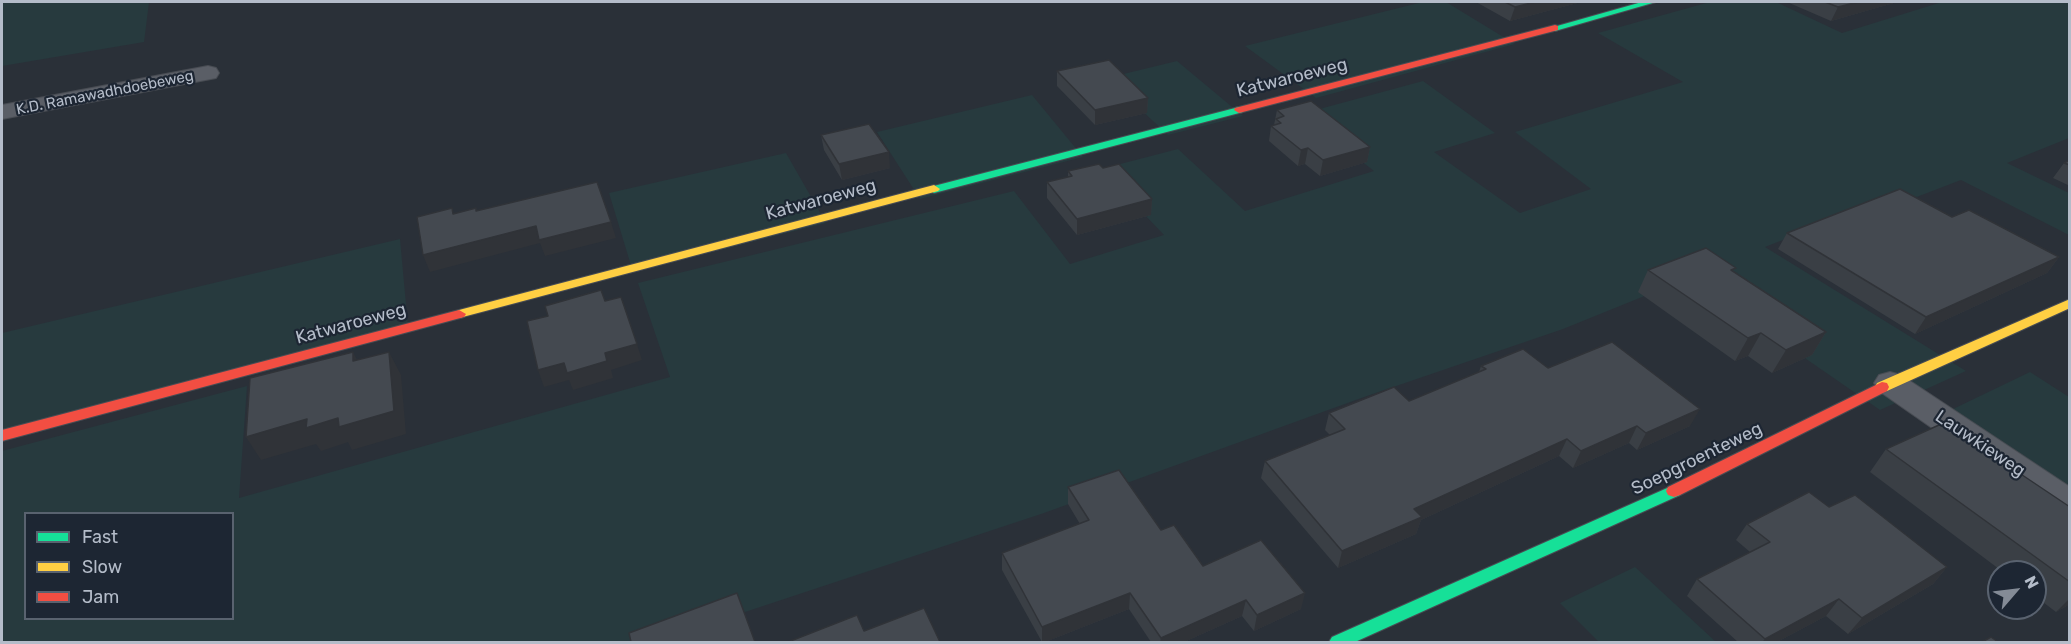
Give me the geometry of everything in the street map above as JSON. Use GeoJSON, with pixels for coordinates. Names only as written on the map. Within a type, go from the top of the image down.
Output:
{"type":"FeatureCollection","features":[{"type":"Feature","properties":{"kind":"street","name":"Katwaroeweg"},"geometry":{"type":"LineString","coordinates":[[2,436],[738,240],[1420,65],[1651,2]]}},
{"type":"Feature","properties":{"kind":"street","name":"K.D. Ramawadhdoebeweg"},"geometry":{"type":"LineString","coordinates":[[2,112],[208,74]]}},
{"type":"Feature","properties":{"kind":"street","name":"Soepgroenteweg"},"geometry":{"type":"LineString","coordinates":[[1338,642],[1666,495],[1890,383],[2070,303]]}},
{"type":"Feature","properties":{"kind":"street","name":"Lauwkieweg"},"geometry":{"type":"LineString","coordinates":[[1890,383],[2070,505]]}},
{"type":"Feature","properties":{"kind":"green space"},"geometry":{"type":"Polygon","coordinates":[[[2,2],[149,2],[144,42],[2,66],[2,2]]]}},
{"type":"Feature","properties":{"kind":"green space"},"geometry":{"type":"Polygon","coordinates":[[[1423,2],[1446,2],[1515,44],[1316,98],[1245,46],[1423,2]]]}},
{"type":"Feature","properties":{"kind":"green space"},"geometry":{"type":"Polygon","coordinates":[[[1710,2],[1776,2],[1842,33],[1942,2],[2069,2],[2069,138],[2007,163],[2069,193],[2069,235],[1961,180],[1914,198],[1904,192],[1765,247],[1966,371],[1880,410],[1689,278],[1563,329],[1364,397],[1044,513],[742,613],[663,642],[2,642],[2,451],[247,386],[239,498],[670,377],[638,283],[1014,191],[1070,264],[1164,235],[1101,169],[1178,149],[1245,211],[1374,171],[1301,114],[1423,81],[1495,133],[1434,152],[1520,213],[1591,189],[1515,132],[1683,82],[1598,33],[1710,2]]]}},
{"type":"Feature","properties":{"kind":"green space"},"geometry":{"type":"Polygon","coordinates":[[[1177,61],[1243,116],[1168,135],[1107,78],[1177,61]]]}},
{"type":"Feature","properties":{"kind":"green space"},"geometry":{"type":"Polygon","coordinates":[[[1032,95],[1083,157],[920,199],[877,132],[1032,95]]]}},
{"type":"Feature","properties":{"kind":"green space"},"geometry":{"type":"Polygon","coordinates":[[[786,153],[826,223],[633,272],[609,193],[786,153]]]}},
{"type":"Feature","properties":{"kind":"green space"},"geometry":{"type":"Polygon","coordinates":[[[400,239],[408,326],[2,432],[2,333],[400,239]]]}},
{"type":"Feature","properties":{"kind":"green space"},"geometry":{"type":"Polygon","coordinates":[[[2030,372],[2069,397],[2069,511],[1951,410],[2030,372]]]}},
{"type":"Feature","properties":{"kind":"green space"},"geometry":{"type":"Polygon","coordinates":[[[1635,567],[1716,642],[1599,642],[1560,603],[1635,567]]]}},
{"type":"Feature","properties":{"kind":"building"},"geometry":{"type":"Polygon","coordinates":[[[1505,2],[1535,2],[1515,7],[1505,2]]]}},
{"type":"Feature","properties":{"kind":"building"},"geometry":{"type":"Polygon","coordinates":[[[1825,2],[1858,2],[1838,7],[1825,2]]]}},
{"type":"Feature","properties":{"kind":"building"},"geometry":{"type":"Polygon","coordinates":[[[1109,60],[1148,98],[1095,110],[1057,71],[1109,60]]]}},
{"type":"Feature","properties":{"kind":"building"},"geometry":{"type":"Polygon","coordinates":[[[1311,101],[1370,147],[1323,160],[1308,148],[1301,150],[1271,126],[1281,123],[1276,119],[1284,116],[1277,110],[1311,101]]]}},
{"type":"Feature","properties":{"kind":"building"},"geometry":{"type":"Polygon","coordinates":[[[869,124],[889,152],[839,164],[821,135],[869,124]]]}},
{"type":"Feature","properties":{"kind":"building"},"geometry":{"type":"Polygon","coordinates":[[[1099,164],[1103,168],[1119,164],[1152,199],[1077,219],[1047,182],[1072,176],[1068,171],[1099,164]]]}},
{"type":"Feature","properties":{"kind":"building"},"geometry":{"type":"Polygon","coordinates":[[[597,182],[611,222],[539,240],[536,226],[423,255],[417,217],[452,208],[453,214],[476,208],[476,211],[597,182]]]}},
{"type":"Feature","properties":{"kind":"building"},"geometry":{"type":"Polygon","coordinates":[[[1900,189],[1952,217],[1969,210],[2059,257],[1926,317],[1787,233],[1900,189]]]}},
{"type":"Feature","properties":{"kind":"building"},"geometry":{"type":"Polygon","coordinates":[[[1706,248],[1736,268],[1731,270],[1826,332],[1786,350],[1761,333],[1748,338],[1648,270],[1706,248]]]}},
{"type":"Feature","properties":{"kind":"building"},"geometry":{"type":"Polygon","coordinates":[[[601,290],[605,301],[621,297],[637,344],[605,353],[607,361],[567,373],[564,363],[538,370],[527,321],[548,316],[545,306],[601,290]]]}},
{"type":"Feature","properties":{"kind":"building"},"geometry":{"type":"Polygon","coordinates":[[[1612,342],[1700,409],[1646,433],[1637,426],[1581,451],[1567,439],[1414,509],[1422,517],[1342,551],[1265,461],[1345,429],[1329,413],[1394,387],[1409,401],[1486,369],[1481,366],[1523,349],[1548,368],[1612,342]]]}},
{"type":"Feature","properties":{"kind":"building"},"geometry":{"type":"Polygon","coordinates":[[[353,352],[353,361],[389,352],[394,411],[339,427],[338,418],[306,428],[307,419],[246,437],[250,378],[353,352]]]}},
{"type":"Feature","properties":{"kind":"building"},"geometry":{"type":"Polygon","coordinates":[[[1939,425],[1955,430],[2070,507],[2070,582],[2047,565],[2047,560],[2040,560],[1886,449],[1939,425]]]}},
{"type":"Feature","properties":{"kind":"building"},"geometry":{"type":"Polygon","coordinates":[[[1119,470],[1161,530],[1174,525],[1203,566],[1261,540],[1305,593],[1257,615],[1246,600],[1161,638],[1130,593],[1042,627],[1002,553],[1089,520],[1068,487],[1119,470]]]}},
{"type":"Feature","properties":{"kind":"building"},"geometry":{"type":"Polygon","coordinates":[[[1809,492],[1829,507],[1855,495],[1947,567],[1862,618],[1839,599],[1765,639],[1697,579],[1770,542],[1747,524],[1809,492]]]}},
{"type":"Feature","properties":{"kind":"building"},"geometry":{"type":"Polygon","coordinates":[[[737,593],[755,642],[631,642],[629,633],[737,593]]]}},
{"type":"Feature","properties":{"kind":"building"},"geometry":{"type":"Polygon","coordinates":[[[924,608],[940,642],[788,642],[857,615],[864,631],[924,608]]]}},
{"type":"Feature","properties":{"kind":"building"},"geometry":{"type":"Polygon","coordinates":[[[1991,637],[1998,642],[1982,642],[1991,637]]]}},
{"type":"Feature","properties":{"kind":"traffic: fast"},"geometry":{"type":"LineString","coordinates":[[1555,28],[1651,2]]}},
{"type":"Feature","properties":{"kind":"traffic: fast"},"geometry":{"type":"LineString","coordinates":[[934,189],[1239,110]]}},
{"type":"Feature","properties":{"kind":"traffic: fast"},"geometry":{"type":"LineString","coordinates":[[1338,642],[1674,491]]}},
{"type":"Feature","properties":{"kind":"traffic: slow"},"geometry":{"type":"LineString","coordinates":[[459,314],[934,189]]}},
{"type":"Feature","properties":{"kind":"traffic: slow"},"geometry":{"type":"LineString","coordinates":[[1882,387],[2070,303]]}},
{"type":"Feature","properties":{"kind":"traffic: jam"},"geometry":{"type":"LineString","coordinates":[[1239,110],[1555,28]]}},
{"type":"Feature","properties":{"kind":"traffic: jam"},"geometry":{"type":"LineString","coordinates":[[2,436],[459,314]]}},
{"type":"Feature","properties":{"kind":"traffic: jam"},"geometry":{"type":"LineString","coordinates":[[1674,491],[1882,387]]}}]}
